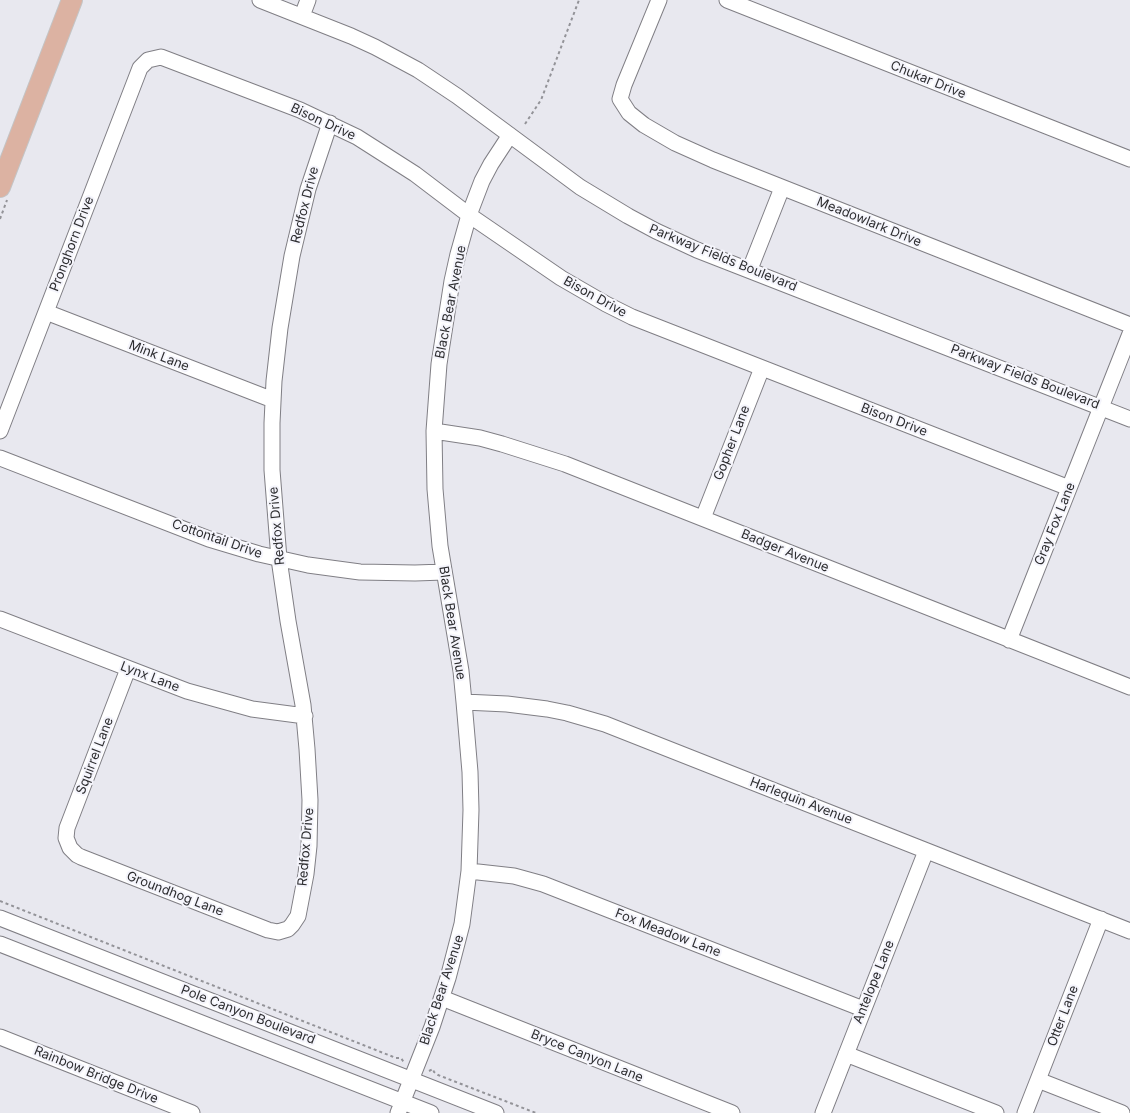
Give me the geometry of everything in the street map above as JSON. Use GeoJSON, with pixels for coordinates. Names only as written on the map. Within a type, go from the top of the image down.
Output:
{"type":"FeatureCollection","features":[{"type":"Feature","properties":{"kind":"main road"},"geometry":{"type":"LineString","coordinates":[[0,187],[72,0]]}},
{"type":"Feature","properties":{"kind":"street","name":"Parkway Fields Boulevard"},"geometry":{"type":"LineString","coordinates":[[260,0],[351,36],[411,67],[457,96],[580,187],[628,216],[677,241],[1130,418]]}},
{"type":"Feature","properties":{"kind":"street"},"geometry":{"type":"LineString","coordinates":[[302,16],[308,0]]}},
{"type":"Feature","properties":{"kind":"street","name":"Meadowlark Drive"},"geometry":{"type":"LineString","coordinates":[[659,0],[624,85],[620,99],[629,113],[644,125],[675,143],[713,160],[1130,325]]}},
{"type":"Feature","properties":{"kind":"street","name":"Chukar Drive"},"geometry":{"type":"LineString","coordinates":[[727,0],[1130,159]]}},
{"type":"Feature","properties":{"kind":"street","name":"Bison Drive"},"geometry":{"type":"LineString","coordinates":[[148,60],[154,58],[167,59],[300,110],[357,137],[394,160],[469,215],[561,278],[606,304],[659,328],[1070,488]]}},
{"type":"Feature","properties":{"kind":"street","name":"Pronghorn Drive"},"geometry":{"type":"LineString","coordinates":[[0,432],[140,68],[148,60]]}},
{"type":"Feature","properties":{"kind":"street","name":"Redfox Drive"},"geometry":{"type":"LineString","coordinates":[[288,929],[296,921],[298,916],[306,874],[309,846],[310,800],[305,716],[288,621],[279,559],[272,470],[273,400],[280,328],[292,256],[308,189],[330,123]]}},
{"type":"Feature","properties":{"kind":"street","name":"Black Bear Avenue"},"geometry":{"type":"LineString","coordinates":[[400,1107],[442,998],[456,951],[462,924],[469,871],[471,839],[471,803],[461,671],[444,572],[436,510],[434,431],[439,364],[445,322],[458,254],[469,215],[482,181],[510,135]]}},
{"type":"Feature","properties":{"kind":"street"},"geometry":{"type":"LineString","coordinates":[[750,270],[782,188]]}},
{"type":"Feature","properties":{"kind":"street","name":"Mink Lane"},"geometry":{"type":"LineString","coordinates":[[46,312],[273,400]]}},
{"type":"Feature","properties":{"kind":"street","name":"Gray Fox Lane"},"geometry":{"type":"LineString","coordinates":[[1009,640],[1130,334]]}},
{"type":"Feature","properties":{"kind":"street","name":"Gopher Lane"},"geometry":{"type":"LineString","coordinates":[[703,518],[762,368]]}},
{"type":"Feature","properties":{"kind":"street","name":"Badger Avenue"},"geometry":{"type":"LineString","coordinates":[[434,431],[480,438],[545,456],[1130,687]]}},
{"type":"Feature","properties":{"kind":"street","name":"Cottontail Drive"},"geometry":{"type":"LineString","coordinates":[[0,458],[209,538],[234,547],[279,559],[360,572],[444,572]]}},
{"type":"Feature","properties":{"kind":"street","name":"Lynx Lane"},"geometry":{"type":"LineString","coordinates":[[0,619],[162,682],[213,699],[266,711],[305,716]]}},
{"type":"Feature","properties":{"kind":"street","name":"Squirrel Lane"},"geometry":{"type":"LineString","coordinates":[[67,844],[67,828],[128,669]]}},
{"type":"Feature","properties":{"kind":"street","name":"Harlequin Avenue"},"geometry":{"type":"LineString","coordinates":[[464,702],[500,703],[534,707],[567,713],[605,724],[1130,931]]}},
{"type":"Feature","properties":{"kind":"street","name":"Groundhog Lane"},"geometry":{"type":"LineString","coordinates":[[67,844],[77,855],[268,930],[278,932],[288,929]]}},
{"type":"Feature","properties":{"kind":"street","name":"Antelope Lane"},"geometry":{"type":"LineString","coordinates":[[823,1113],[926,850]]}},
{"type":"Feature","properties":{"kind":"street","name":"Fox Meadow Lane"},"geometry":{"type":"LineString","coordinates":[[469,871],[514,876],[543,884],[863,1010]]}},
{"type":"Feature","properties":{"kind":"street","name":"Pole Canyon Boulevard"},"geometry":{"type":"LineString","coordinates":[[0,918],[496,1113]]}},
{"type":"Feature","properties":{"kind":"street","name":"Otter Lane"},"geometry":{"type":"LineString","coordinates":[[1025,1113],[1101,919]]}},
{"type":"Feature","properties":{"kind":"street","name":"Pole Canyon Boulevard"},"geometry":{"type":"LineString","coordinates":[[0,944],[400,1107],[431,1113]]}},
{"type":"Feature","properties":{"kind":"street","name":"Bryce Canyon Lane"},"geometry":{"type":"LineString","coordinates":[[442,998],[732,1113]]}},
{"type":"Feature","properties":{"kind":"street","name":"Rainbow Bridge Drive"},"geometry":{"type":"LineString","coordinates":[[0,1037],[192,1113]]}},
{"type":"Feature","properties":{"kind":"street"},"geometry":{"type":"LineString","coordinates":[[846,1054],[996,1113]]}},
{"type":"Feature","properties":{"kind":"street"},"geometry":{"type":"LineString","coordinates":[[1038,1080],[1122,1113]]}},
{"type":"Feature","properties":{"kind":"path"},"geometry":{"type":"LineString","coordinates":[[525,124],[541,100],[579,0]]}},
{"type":"Feature","properties":{"kind":"path"},"geometry":{"type":"LineString","coordinates":[[0,901],[396,1058],[401,1058]]}},
{"type":"Feature","properties":{"kind":"path"},"geometry":{"type":"LineString","coordinates":[[433,1069],[434,1072],[438,1074],[536,1113]]}}]}
